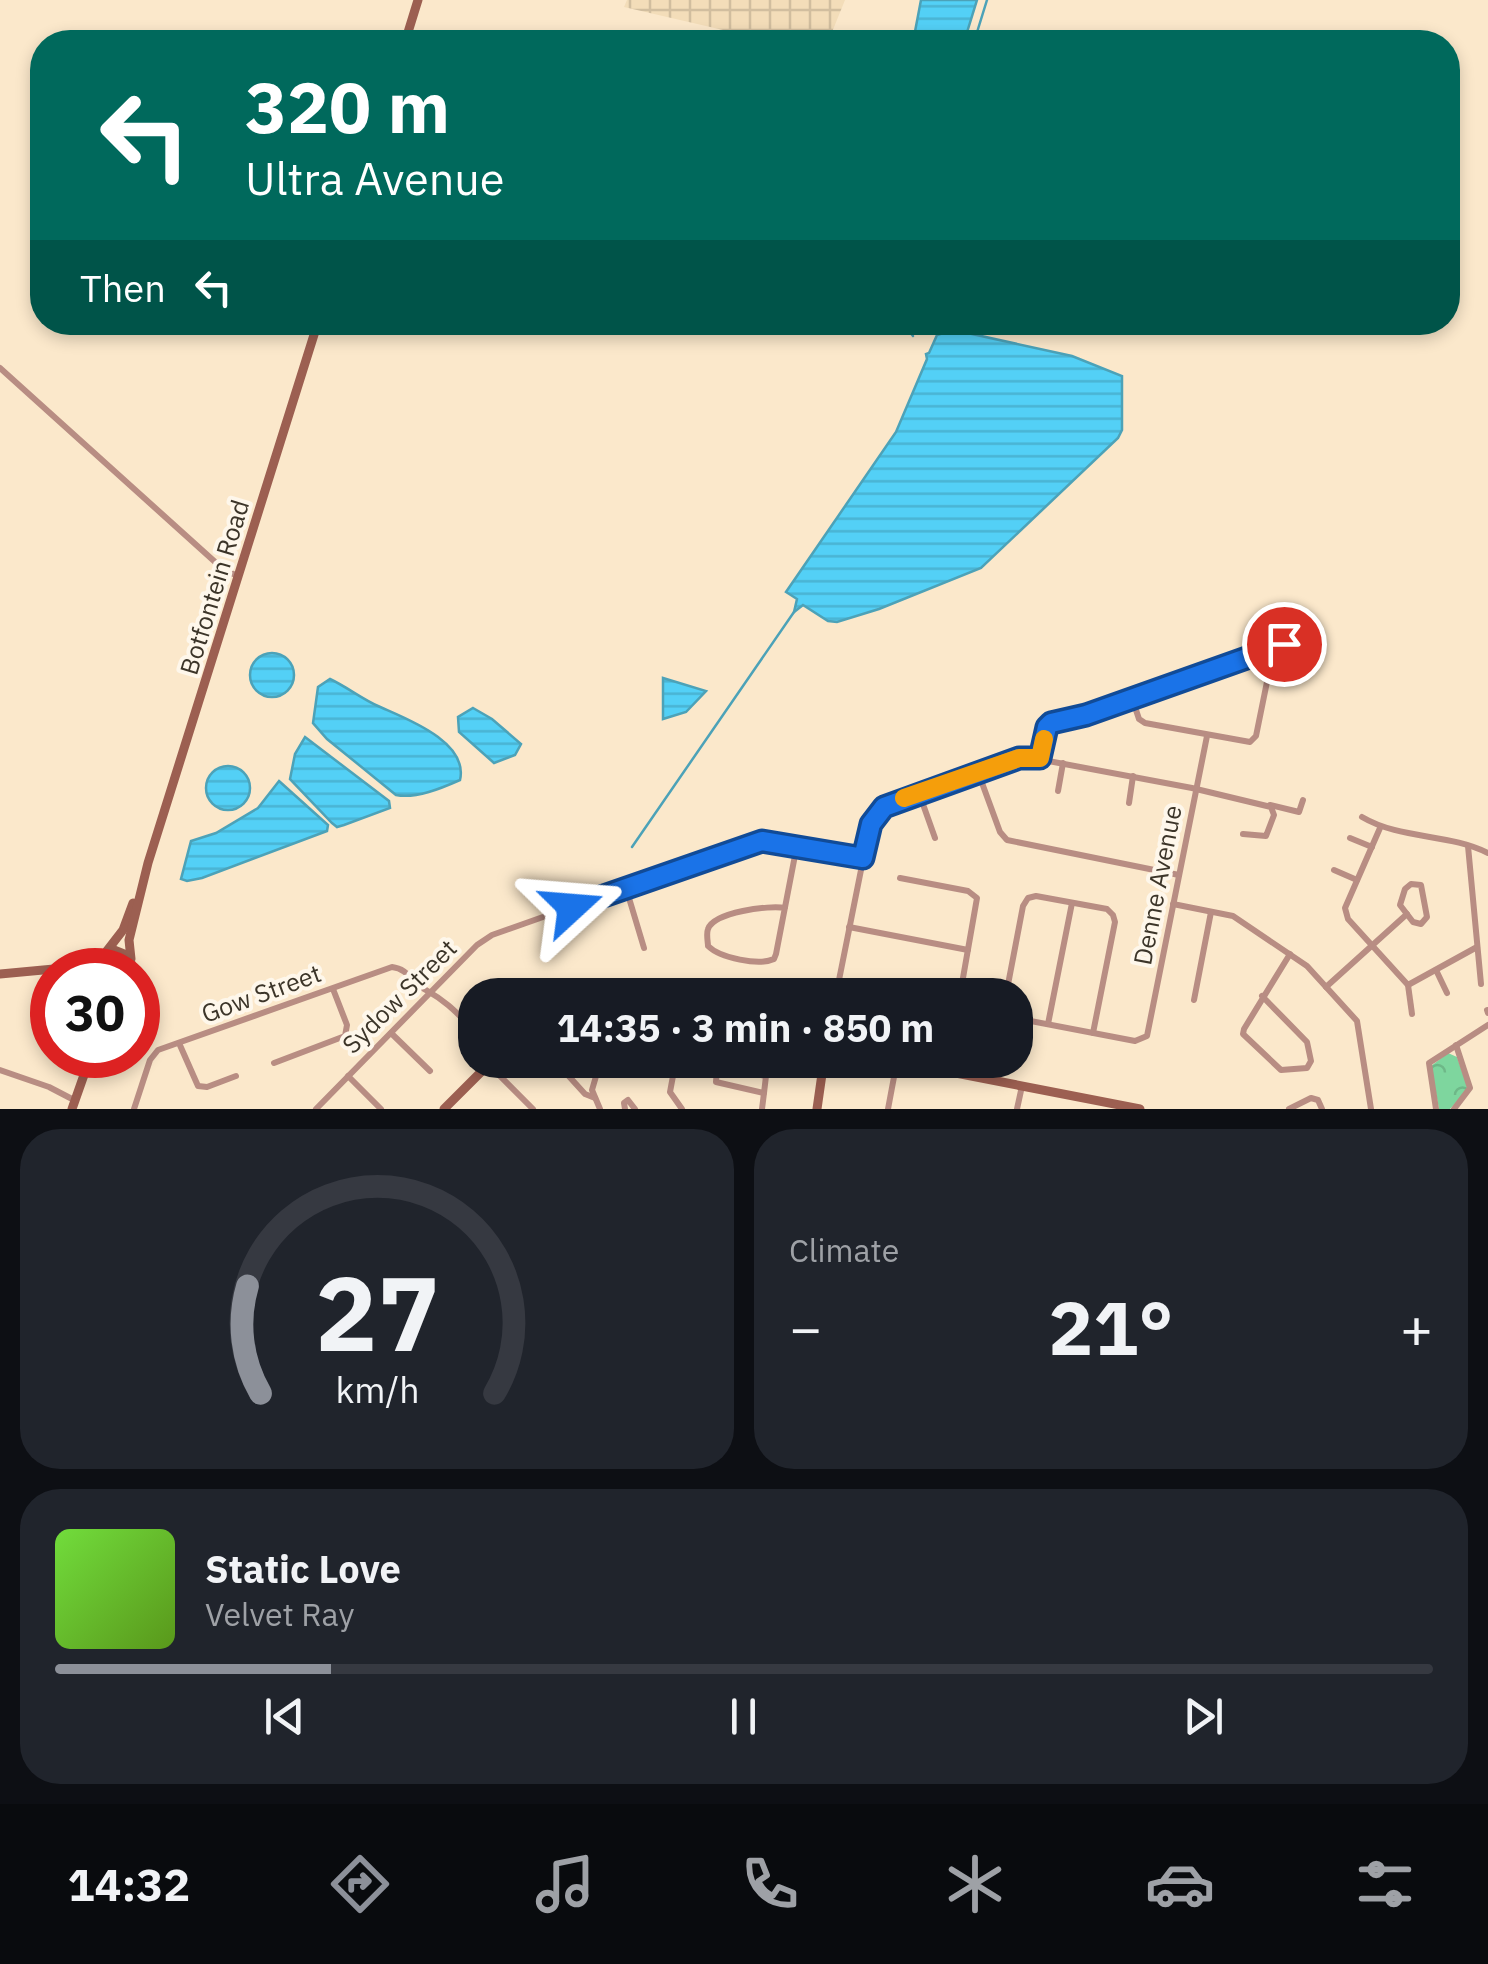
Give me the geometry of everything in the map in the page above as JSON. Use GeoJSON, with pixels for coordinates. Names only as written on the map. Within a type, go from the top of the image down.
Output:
{"type":"FeatureCollection","features":[{"type":"Feature","properties":{"kind":"main road"},"geometry":{"type":"LineString","coordinates":[[409,30],[418,0]]}},
{"type":"Feature","properties":{"kind":"main road","name":"Botfontein Road"},"geometry":{"type":"LineString","coordinates":[[130,948],[148,864],[314,335]]}},
{"type":"Feature","properties":{"kind":"main road","name":"Botfontein Road"},"geometry":{"type":"LineString","coordinates":[[108,948],[123,930],[148,864]]}},
{"type":"Feature","properties":{"kind":"main road"},"geometry":{"type":"LineString","coordinates":[[0,975],[30,972]]}},
{"type":"Feature","properties":{"kind":"main road"},"geometry":{"type":"LineString","coordinates":[[0,975],[30,974]]}},
{"type":"Feature","properties":{"kind":"main road"},"geometry":{"type":"LineString","coordinates":[[73,1105],[82,1078]]}},
{"type":"Feature","properties":{"kind":"main road"},"geometry":{"type":"LineString","coordinates":[[444,1109],[475,1078]]}},
{"type":"Feature","properties":{"kind":"main road"},"geometry":{"type":"LineString","coordinates":[[817,1109],[821,1078]]}},
{"type":"Feature","properties":{"kind":"main road"},"geometry":{"type":"LineString","coordinates":[[993,1078],[1096,1105],[1140,1109]]}},
{"type":"Feature","properties":{"kind":"street"},"geometry":{"type":"LineString","coordinates":[[0,368],[224,570],[238,576]]}},
{"type":"Feature","properties":{"kind":"street"},"geometry":{"type":"LineString","coordinates":[[1040,758],[1051,723],[1255,655],[1267,656],[1284,644]]}},
{"type":"Feature","properties":{"kind":"street"},"geometry":{"type":"LineString","coordinates":[[1132,698],[1143,722],[1248,743],[1254,740],[1271,665],[1267,656]]}},
{"type":"Feature","properties":{"kind":"street","name":"Denne Avenue"},"geometry":{"type":"LineString","coordinates":[[1093,1033],[1142,1040],[1148,1033],[1207,736]]}},
{"type":"Feature","properties":{"kind":"street"},"geometry":{"type":"LineString","coordinates":[[839,978],[869,830],[876,814],[889,804],[1019,758],[1040,758],[1133,776],[1298,812],[1303,800]]}},
{"type":"Feature","properties":{"kind":"street"},"geometry":{"type":"LineString","coordinates":[[1058,791],[1063,763]]}},
{"type":"Feature","properties":{"kind":"street"},"geometry":{"type":"LineString","coordinates":[[978,772],[1004,839],[1179,874]]}},
{"type":"Feature","properties":{"kind":"street"},"geometry":{"type":"LineString","coordinates":[[1128,803],[1133,776]]}},
{"type":"Feature","properties":{"kind":"street"},"geometry":{"type":"LineString","coordinates":[[919,793],[935,838]]}},
{"type":"Feature","properties":{"kind":"street"},"geometry":{"type":"LineString","coordinates":[[1244,834],[1266,836],[1274,816],[1267,804]]}},
{"type":"Feature","properties":{"kind":"street"},"geometry":{"type":"LineString","coordinates":[[1362,817],[1380,828],[1468,846],[1488,854]]}},
{"type":"Feature","properties":{"kind":"street"},"geometry":{"type":"LineString","coordinates":[[1380,828],[1345,913],[1408,986],[1412,1014]]}},
{"type":"Feature","properties":{"kind":"street"},"geometry":{"type":"LineString","coordinates":[[1350,838],[1372,847]]}},
{"type":"Feature","properties":{"kind":"street","name":"Sydow Street"},"geometry":{"type":"LineString","coordinates":[[316,1109],[488,938],[755,842],[769,840],[863,858]]}},
{"type":"Feature","properties":{"kind":"street"},"geometry":{"type":"LineString","coordinates":[[785,908],[764,905],[714,922],[707,933],[708,946],[716,953],[770,962],[776,954],[785,908],[797,845]]}},
{"type":"Feature","properties":{"kind":"street"},"geometry":{"type":"LineString","coordinates":[[1468,846],[1481,984]]}},
{"type":"Feature","properties":{"kind":"street"},"geometry":{"type":"LineString","coordinates":[[1334,870],[1358,880]]}},
{"type":"Feature","properties":{"kind":"street"},"geometry":{"type":"LineString","coordinates":[[900,878],[975,895],[978,903],[963,978]]}},
{"type":"Feature","properties":{"kind":"street"},"geometry":{"type":"LineString","coordinates":[[1419,884],[1424,891],[1426,919],[1417,924],[1406,914],[1400,900],[1408,885],[1419,884]]}},
{"type":"Feature","properties":{"kind":"street"},"geometry":{"type":"LineString","coordinates":[[626,888],[644,948]]}},
{"type":"Feature","properties":{"kind":"street"},"geometry":{"type":"LineString","coordinates":[[1010,978],[1026,900],[1036,896],[1072,902],[1107,910],[1115,920],[1093,1033],[1033,1021]]}},
{"type":"Feature","properties":{"kind":"street"},"geometry":{"type":"LineString","coordinates":[[1048,1024],[1072,902]]}},
{"type":"Feature","properties":{"kind":"street"},"geometry":{"type":"LineString","coordinates":[[1173,904],[1236,918],[1290,954],[1326,987],[1358,1025],[1371,1109]]}},
{"type":"Feature","properties":{"kind":"street"},"geometry":{"type":"LineString","coordinates":[[1194,1000],[1211,912]]}},
{"type":"Feature","properties":{"kind":"street"},"geometry":{"type":"LineString","coordinates":[[1326,987],[1406,914]]}},
{"type":"Feature","properties":{"kind":"street"},"geometry":{"type":"LineString","coordinates":[[849,927],[968,950]]}},
{"type":"Feature","properties":{"kind":"street"},"geometry":{"type":"LineString","coordinates":[[1408,986],[1477,947]]}},
{"type":"Feature","properties":{"kind":"street"},"geometry":{"type":"LineString","coordinates":[[1262,996],[1307,1042],[1311,1061],[1306,1068],[1281,1070],[1244,1038],[1244,1029],[1262,996],[1290,954]]}},
{"type":"Feature","properties":{"kind":"street","name":"Gow Street"},"geometry":{"type":"LineString","coordinates":[[134,1109],[153,1054],[180,1043],[395,967],[431,992]]}},
{"type":"Feature","properties":{"kind":"street"},"geometry":{"type":"LineString","coordinates":[[1436,970],[1446,993]]}},
{"type":"Feature","properties":{"kind":"street"},"geometry":{"type":"LineString","coordinates":[[274,1063],[345,1036],[347,1025],[333,988]]}},
{"type":"Feature","properties":{"kind":"street"},"geometry":{"type":"LineString","coordinates":[[431,992],[437,993],[458,1014]]}},
{"type":"Feature","properties":{"kind":"street"},"geometry":{"type":"LineString","coordinates":[[1436,1109],[1428,1066],[1488,1025]]}},
{"type":"Feature","properties":{"kind":"street"},"geometry":{"type":"LineString","coordinates":[[391,1033],[430,1071]]}},
{"type":"Feature","properties":{"kind":"street"},"geometry":{"type":"LineString","coordinates":[[180,1043],[198,1086],[207,1087],[236,1076]]}},
{"type":"Feature","properties":{"kind":"street"},"geometry":{"type":"LineString","coordinates":[[1454,1109],[1470,1088],[1456,1046]]}},
{"type":"Feature","properties":{"kind":"street"},"geometry":{"type":"LineString","coordinates":[[762,1109],[767,1079],[764,1076],[718,1068],[716,1082],[764,1093]]}},
{"type":"Feature","properties":{"kind":"street"},"geometry":{"type":"LineString","coordinates":[[0,1070],[49,1087],[73,1105]]}},
{"type":"Feature","properties":{"kind":"street"},"geometry":{"type":"LineString","coordinates":[[348,1076],[381,1109]]}},
{"type":"Feature","properties":{"kind":"street"},"geometry":{"type":"LineString","coordinates":[[506,1078],[534,1109]]}},
{"type":"Feature","properties":{"kind":"street"},"geometry":{"type":"LineString","coordinates":[[571,1078],[585,1094],[595,1098]]}},
{"type":"Feature","properties":{"kind":"street"},"geometry":{"type":"LineString","coordinates":[[595,1078],[593,1086],[600,1109]]}},
{"type":"Feature","properties":{"kind":"street"},"geometry":{"type":"LineString","coordinates":[[673,1078],[670,1092],[682,1109]]}},
{"type":"Feature","properties":{"kind":"street"},"geometry":{"type":"LineString","coordinates":[[888,1109],[891,1078]]}},
{"type":"Feature","properties":{"kind":"street"},"geometry":{"type":"LineString","coordinates":[[1017,1109],[1022,1086]]}},
{"type":"Feature","properties":{"kind":"street"},"geometry":{"type":"LineString","coordinates":[[1288,1109],[1311,1098],[1318,1100],[1322,1109]]}},
{"type":"Feature","properties":{"kind":"street"},"geometry":{"type":"LineString","coordinates":[[625,1109],[628,1100],[635,1109]]}},
{"type":"Feature","properties":{"kind":"shaded area"},"geometry":{"type":"Polygon","coordinates":[[[627,0],[845,0],[833,30],[723,30],[624,7],[627,0]]]}},
{"type":"Feature","properties":{"kind":"green space"},"geometry":{"type":"Polygon","coordinates":[[[1448,1053],[1457,1057],[1468,1089],[1450,1109],[1439,1109],[1431,1066],[1448,1053]]]}},
{"type":"Feature","properties":{"kind":"water"},"geometry":{"type":"Polygon","coordinates":[[[921,0],[977,0],[968,30],[915,30],[921,0]]]}},
{"type":"Feature","properties":{"kind":"water"},"geometry":{"type":"Polygon","coordinates":[[[937,335],[977,335],[1072,356],[1122,376],[1122,430],[981,568],[837,622],[828,621],[803,605],[794,612],[797,599],[786,592],[896,432],[937,335]]]}},
{"type":"Feature","properties":{"kind":"water"},"geometry":{"type":"Polygon","coordinates":[[[272,653],[288,659],[294,675],[288,691],[272,697],[256,691],[250,675],[256,659],[272,653]]]}},
{"type":"Feature","properties":{"kind":"water"},"geometry":{"type":"Polygon","coordinates":[[[663,678],[706,691],[686,712],[663,719],[663,678]]]}},
{"type":"Feature","properties":{"kind":"water"},"geometry":{"type":"Polygon","coordinates":[[[330,679],[418,724],[445,743],[460,766],[460,780],[420,794],[396,795],[313,723],[318,687],[330,679]]]}},
{"type":"Feature","properties":{"kind":"water"},"geometry":{"type":"Polygon","coordinates":[[[473,708],[521,744],[515,755],[494,763],[459,732],[458,717],[473,708]]]}},
{"type":"Feature","properties":{"kind":"water"},"geometry":{"type":"Polygon","coordinates":[[[305,737],[389,801],[390,808],[337,827],[332,823],[290,779],[295,754],[305,737]]]}},
{"type":"Feature","properties":{"kind":"water"},"geometry":{"type":"Polygon","coordinates":[[[228,766],[243,773],[250,788],[243,803],[228,810],[213,803],[206,788],[213,773],[228,766]]]}},
{"type":"Feature","properties":{"kind":"water"},"geometry":{"type":"Polygon","coordinates":[[[279,781],[328,825],[327,831],[202,878],[181,879],[191,841],[216,833],[258,808],[279,781]]]}},
{"type":"Feature","properties":{"kind":"waterway"},"geometry":{"type":"LineString","coordinates":[[978,30],[987,0]]}},
{"type":"Feature","properties":{"kind":"waterway"},"geometry":{"type":"LineString","coordinates":[[632,847],[794,612]]}},
{"type":"Feature","properties":{"kind":"slow traffic"},"geometry":{"type":"LineString","coordinates":[[904,798],[1019,758],[1040,758],[1044,739]]}},
{"type":"Feature","properties":{"kind":"route"},"geometry":{"type":"LineString","coordinates":[[572,907],[762,841],[863,858],[871,824],[889,804],[1019,758],[1040,758],[1051,723],[1086,715],[1255,655],[1267,656],[1284,644]]}}]}
